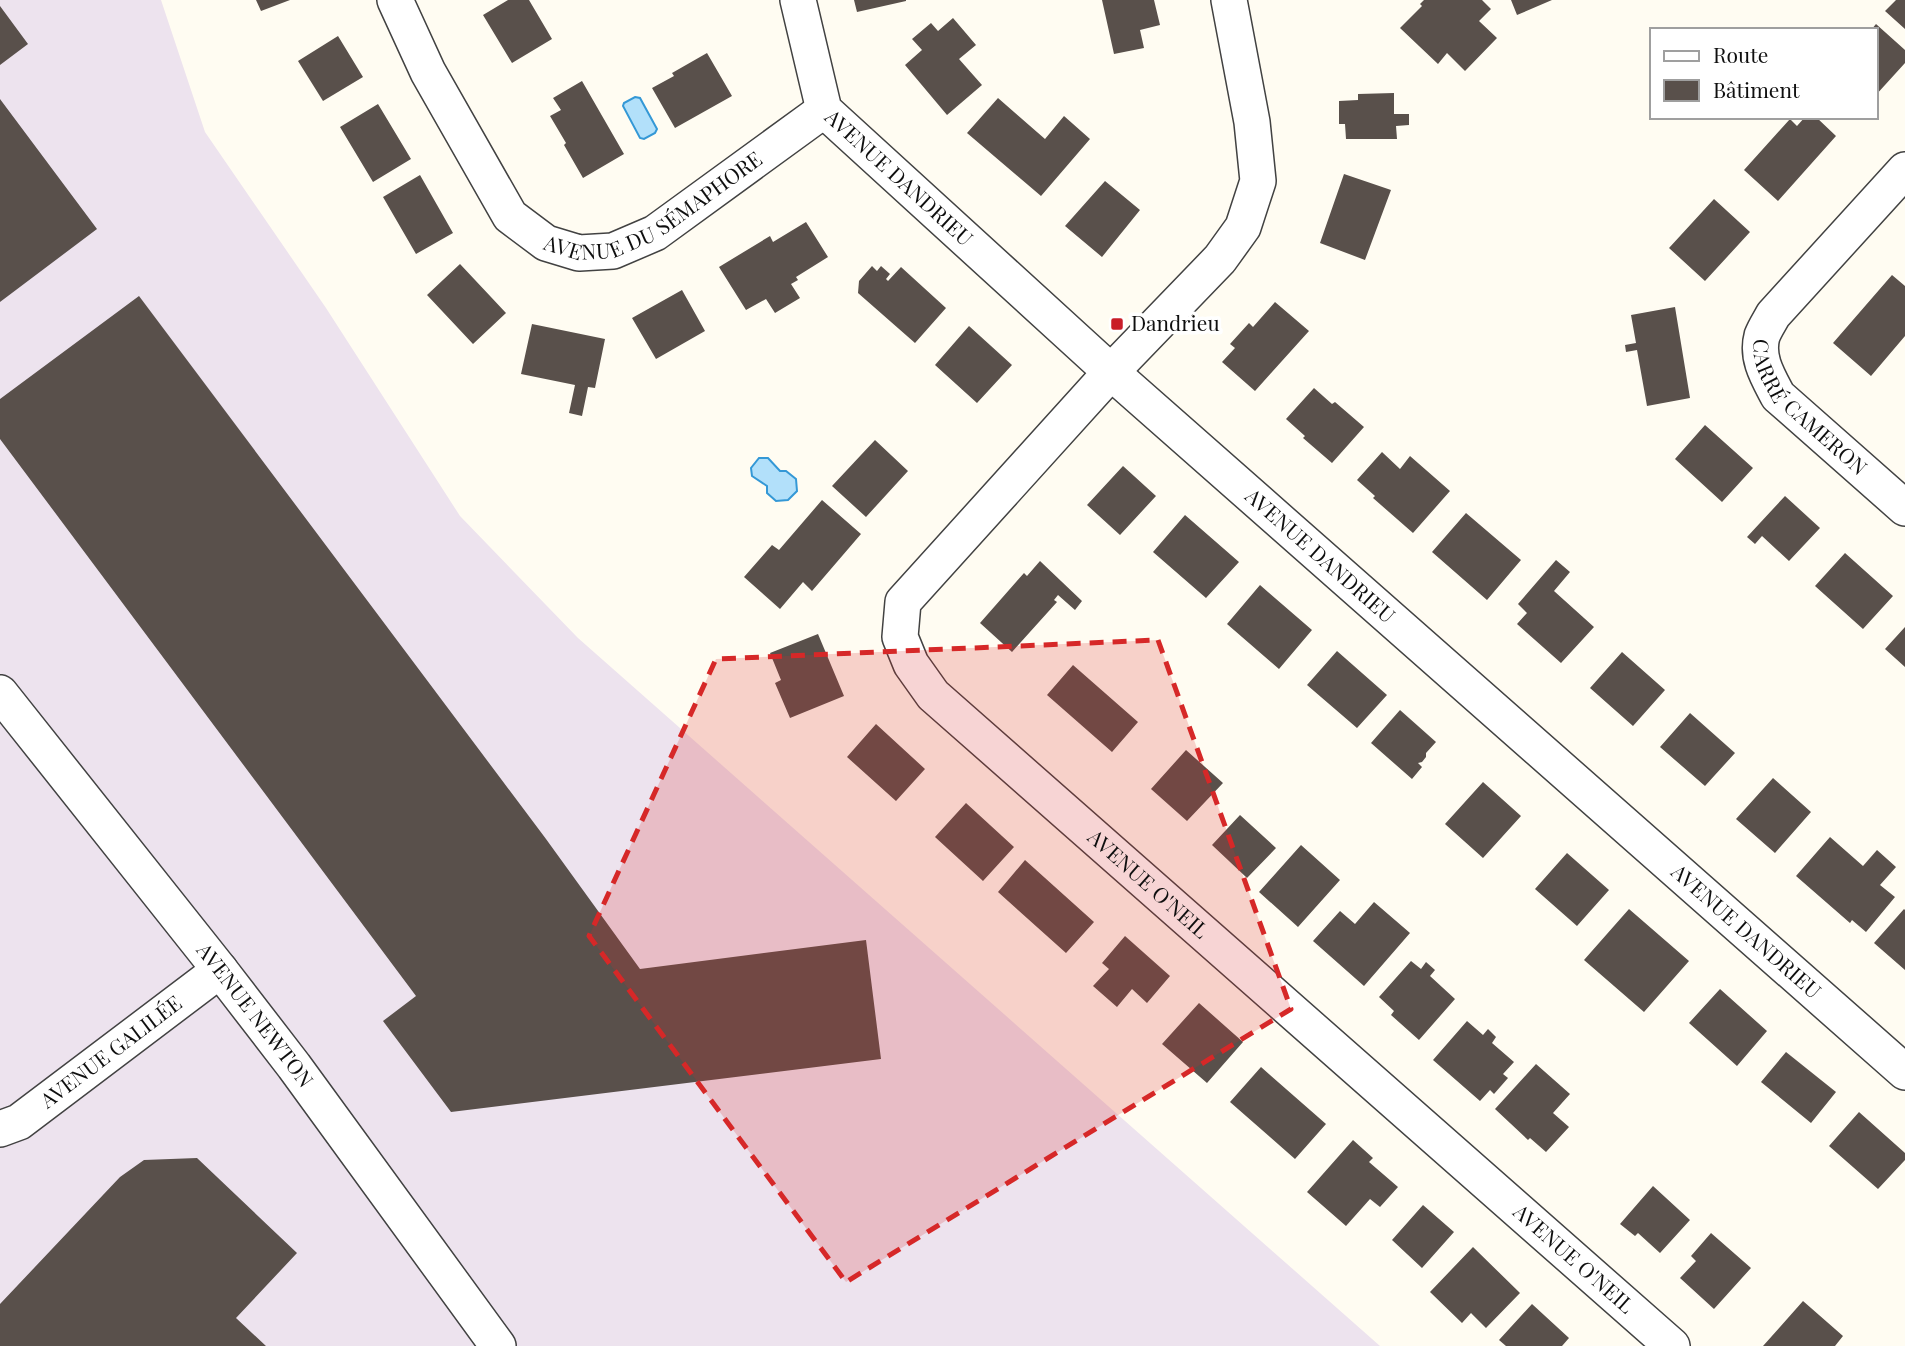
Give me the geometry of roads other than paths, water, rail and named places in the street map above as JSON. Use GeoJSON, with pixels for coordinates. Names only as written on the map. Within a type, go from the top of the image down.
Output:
{"type":"FeatureCollection","features":[{"type":"Feature","properties":{"kind":"street","name":"AVENUE DU SÉMAPHORE"},"geometry":{"type":"LineString","coordinates":[[396,0],[428,72],[510,216],[546,243],[579,253],[613,251],[654,233],[824,110]]}},
{"type":"Feature","properties":{"kind":"street","name":"AVENUE DANDRIEU"},"geometry":{"type":"LineString","coordinates":[[798,0],[824,110],[1111,372],[1905,1072]]}},
{"type":"Feature","properties":{"kind":"street","name":"AVENUE O'NEIL"},"geometry":{"type":"LineString","coordinates":[[1229,0],[1252,122],[1258,181],[1242,227],[1220,259],[1111,372],[903,602],[900,636],[911,664],[933,695],[1672,1346]]}},
{"type":"Feature","properties":{"kind":"street","name":"CARRÉ CAMERON"},"geometry":{"type":"LineString","coordinates":[[1905,170],[1773,314],[1762,336],[1761,359],[1765,373],[1778,396],[1905,508]]}},
{"type":"Feature","properties":{"kind":"street","name":"AVENUE NEWTON"},"geometry":{"type":"LineString","coordinates":[[0,692],[310,1088],[498,1346]]}},
{"type":"Feature","properties":{"kind":"street","name":"AVENUE GALILÉE"},"geometry":{"type":"LineString","coordinates":[[0,1129],[19,1122],[220,970]]}},
{"type":"Feature","properties":{"kind":"water"},"geometry":{"type":"Polygon","coordinates":[[[635,97],[640,98],[657,129],[644,139],[640,138],[623,106],[635,97]]]}},
{"type":"Feature","properties":{"kind":"water"},"geometry":{"type":"Polygon","coordinates":[[[759,458],[768,458],[780,471],[786,471],[796,479],[797,491],[788,500],[776,501],[767,493],[767,486],[752,476],[751,468],[759,458]]]}},
{"type":"Feature","properties":{"kind":"place","name":"Dandrieu"},"geometry":{"type":"Point","coordinates":[1117,324]}}]}
